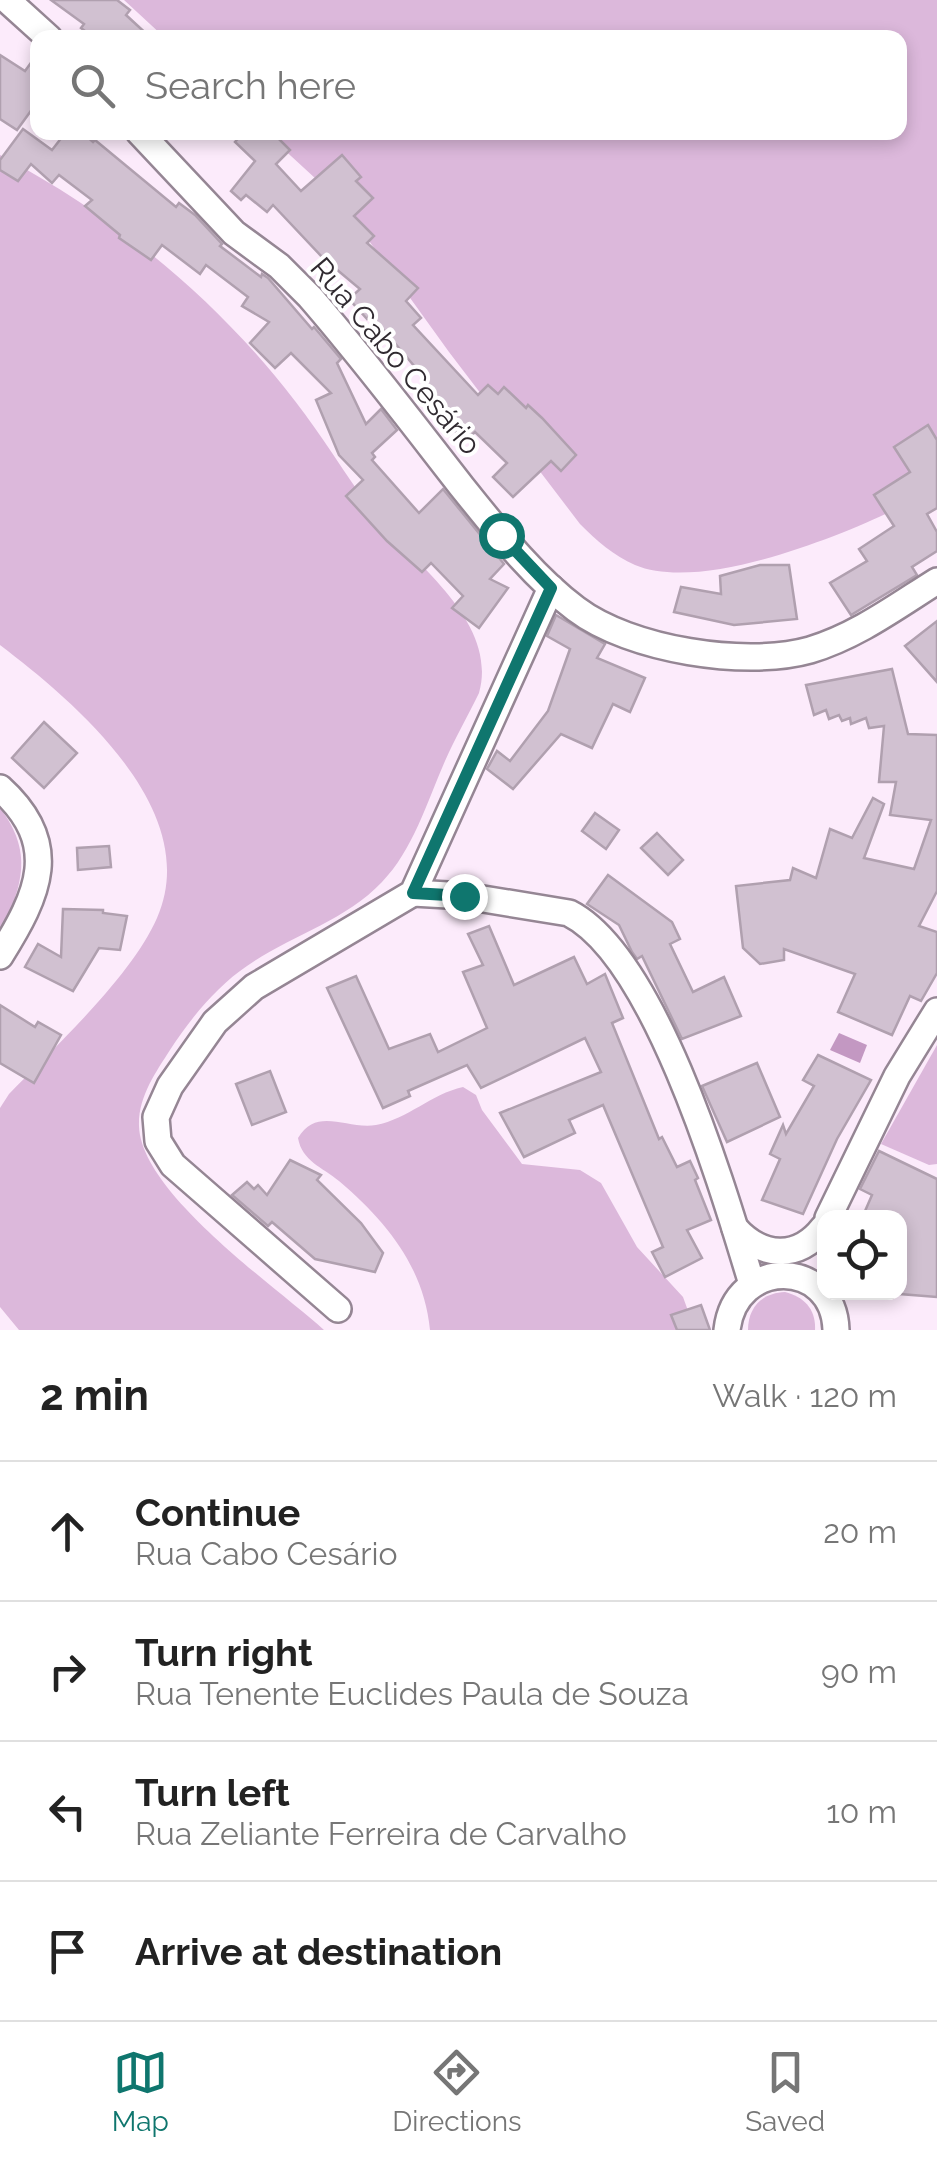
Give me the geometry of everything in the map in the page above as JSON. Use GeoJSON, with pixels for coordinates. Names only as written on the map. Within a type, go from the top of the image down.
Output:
{"type":"FeatureCollection","features":[{"type":"Feature","properties":{"kind":"street"},"geometry":{"type":"LineString","coordinates":[[7,0],[40,30]]}},
{"type":"Feature","properties":{"kind":"street","name":"Rua Cabo Cesário"},"geometry":{"type":"LineString","coordinates":[[147,140],[234,233],[279,266],[310,296],[501,535],[578,611],[606,626],[666,647],[736,658],[796,652],[834,641],[863,628],[937,581]]}},
{"type":"Feature","properties":{"kind":"street"},"geometry":{"type":"LineString","coordinates":[[338,1310],[173,1165],[158,1141],[156,1116],[170,1086],[198,1045],[235,1002],[413,893],[551,588]]}},
{"type":"Feature","properties":{"kind":"street"},"geometry":{"type":"LineString","coordinates":[[0,788],[30,823],[39,862],[28,906],[0,956]]}},
{"type":"Feature","properties":{"kind":"street"},"geometry":{"type":"LineString","coordinates":[[413,893],[543,907],[569,913],[600,934],[648,1006],[691,1103],[752,1284]]}},
{"type":"Feature","properties":{"kind":"street"},"geometry":{"type":"LineString","coordinates":[[831,1210],[897,1076],[937,1010]]}},
{"type":"Feature","properties":{"kind":"street"},"geometry":{"type":"LineString","coordinates":[[735,1227],[756,1246],[779,1252],[803,1247],[817,1232]]}},
{"type":"Feature","properties":{"kind":"street"},"geometry":{"type":"LineString","coordinates":[[799,1278],[817,1240]]}},
{"type":"Feature","properties":{"kind":"street"},"geometry":{"type":"LineString","coordinates":[[728,1330],[732,1306],[752,1284],[775,1275],[799,1278],[815,1286],[828,1299],[836,1330]]}},
{"type":"Feature","properties":{"kind":"shaded area"},"geometry":{"type":"Polygon","coordinates":[[[124,0],[937,0],[937,483],[866,523],[765,559],[694,572],[662,572],[627,561],[580,524],[341,202],[274,140],[907,140],[907,30],[156,30],[124,0]]]}},
{"type":"Feature","properties":{"kind":"shaded area"},"geometry":{"type":"Polygon","coordinates":[[[0,155],[123,232],[231,327],[295,401],[374,513],[449,595],[477,642],[482,667],[479,693],[411,840],[393,869],[351,908],[264,955],[225,983],[178,1038],[141,1105],[139,1126],[146,1152],[162,1180],[214,1237],[324,1330],[19,1330],[0,1307],[0,1108],[129,964],[157,918],[167,878],[163,838],[148,800],[124,763],[63,697],[0,645],[0,155]]]}},
{"type":"Feature","properties":{"kind":"shaded area"},"geometry":{"type":"Polygon","coordinates":[[[0,808],[17,840],[21,870],[0,934],[0,808]]]}},
{"type":"Feature","properties":{"kind":"shaded area"},"geometry":{"type":"Polygon","coordinates":[[[839,1033],[867,1045],[860,1063],[830,1050],[839,1033]]]}},
{"type":"Feature","properties":{"kind":"shaded area"},"geometry":{"type":"Polygon","coordinates":[[[937,1045],[937,1164],[929,1165],[881,1144],[937,1045]]]}},
{"type":"Feature","properties":{"kind":"shaded area"},"geometry":{"type":"Polygon","coordinates":[[[463,1087],[476,1095],[482,1110],[522,1164],[580,1170],[601,1183],[637,1247],[683,1297],[695,1330],[430,1330],[420,1286],[400,1247],[356,1196],[308,1158],[298,1138],[306,1128],[323,1121],[365,1126],[388,1122],[463,1087]]]}},
{"type":"Feature","properties":{"kind":"shaded area"},"geometry":{"type":"Polygon","coordinates":[[[785,1292],[808,1305],[815,1330],[748,1330],[758,1303],[785,1292]]]}},
{"type":"Feature","properties":{"kind":"building"},"geometry":{"type":"Polygon","coordinates":[[[51,0],[117,0],[130,10],[126,15],[142,30],[84,30],[84,24],[51,0]]]}},
{"type":"Feature","properties":{"kind":"building"},"geometry":{"type":"Polygon","coordinates":[[[0,55],[25,71],[30,64],[30,112],[17,130],[0,119],[0,55]]]}},
{"type":"Feature","properties":{"kind":"building"},"geometry":{"type":"Polygon","coordinates":[[[23,129],[30,134],[30,140],[38,140],[52,150],[60,140],[95,140],[176,207],[179,203],[195,215],[220,246],[261,277],[262,274],[268,278],[341,359],[337,363],[366,424],[381,409],[397,430],[372,453],[372,460],[419,513],[443,489],[504,564],[490,579],[508,588],[479,628],[452,608],[463,596],[431,563],[422,572],[346,496],[363,480],[339,455],[316,400],[331,393],[291,353],[275,368],[250,343],[269,322],[242,306],[248,297],[206,265],[200,274],[162,245],[151,260],[119,238],[85,206],[92,200],[59,175],[52,183],[31,164],[18,181],[0,170],[0,160],[23,129]]]}},
{"type":"Feature","properties":{"kind":"building"},"geometry":{"type":"Polygon","coordinates":[[[280,140],[290,150],[276,164],[301,191],[342,155],[361,177],[356,181],[373,198],[354,216],[374,236],[367,243],[418,288],[406,301],[421,318],[413,325],[478,395],[488,385],[498,394],[504,387],[542,418],[576,455],[561,471],[551,461],[513,497],[493,477],[507,463],[475,432],[465,441],[445,421],[452,415],[423,383],[426,380],[371,315],[367,319],[349,299],[360,289],[323,258],[273,205],[267,212],[246,195],[241,200],[231,191],[255,161],[235,142],[280,140]]]}},
{"type":"Feature","properties":{"kind":"building"},"geometry":{"type":"Polygon","coordinates":[[[928,425],[937,440],[937,508],[927,514],[937,532],[937,551],[912,567],[917,575],[851,615],[830,583],[867,561],[859,549],[894,526],[874,495],[910,472],[894,447],[928,425]]]}},
{"type":"Feature","properties":{"kind":"building"},"geometry":{"type":"Polygon","coordinates":[[[760,565],[789,565],[797,619],[734,625],[674,612],[681,587],[721,594],[720,576],[760,565]]]}},
{"type":"Feature","properties":{"kind":"building"},"geometry":{"type":"Polygon","coordinates":[[[556,615],[605,644],[597,658],[645,678],[630,712],[613,704],[592,748],[561,734],[513,789],[487,769],[497,751],[510,761],[548,711],[570,649],[547,636],[556,615]]]}},
{"type":"Feature","properties":{"kind":"building"},"geometry":{"type":"Polygon","coordinates":[[[937,621],[937,682],[905,646],[937,621]]]}},
{"type":"Feature","properties":{"kind":"building"},"geometry":{"type":"Polygon","coordinates":[[[892,669],[908,734],[937,735],[937,891],[919,926],[937,932],[937,973],[921,1001],[910,996],[892,1035],[838,1012],[855,974],[784,949],[784,960],[760,964],[743,948],[736,886],[790,880],[793,868],[816,878],[830,829],[852,838],[873,798],[884,804],[864,858],[914,869],[931,820],[890,815],[896,782],[879,782],[884,726],[869,728],[866,718],[851,724],[850,718],[842,721],[839,715],[829,719],[826,710],[814,715],[806,685],[892,669]]]}},
{"type":"Feature","properties":{"kind":"building"},"geometry":{"type":"Polygon","coordinates":[[[44,722],[77,753],[44,788],[12,758],[44,722]]]}},
{"type":"Feature","properties":{"kind":"building"},"geometry":{"type":"Polygon","coordinates":[[[595,813],[619,830],[606,849],[582,831],[595,813]]]}},
{"type":"Feature","properties":{"kind":"building"},"geometry":{"type":"Polygon","coordinates":[[[657,833],[683,860],[668,875],[641,848],[657,833]]]}},
{"type":"Feature","properties":{"kind":"building"},"geometry":{"type":"Polygon","coordinates":[[[109,846],[111,867],[78,870],[77,848],[109,846]]]}},
{"type":"Feature","properties":{"kind":"building"},"geometry":{"type":"Polygon","coordinates":[[[608,875],[672,922],[680,939],[670,944],[693,992],[724,977],[741,1016],[682,1039],[642,956],[637,959],[619,925],[587,904],[608,875]]]}},
{"type":"Feature","properties":{"kind":"building"},"geometry":{"type":"Polygon","coordinates":[[[63,909],[103,910],[127,916],[120,950],[99,948],[73,991],[25,967],[38,944],[61,957],[63,909]]]}},
{"type":"Feature","properties":{"kind":"building"},"geometry":{"type":"Polygon","coordinates":[[[489,926],[514,985],[574,957],[587,984],[605,974],[623,1018],[612,1023],[659,1139],[662,1137],[677,1167],[690,1161],[698,1178],[695,1180],[711,1220],[687,1230],[702,1258],[665,1277],[652,1252],[663,1247],[603,1105],[569,1120],[575,1133],[524,1157],[500,1113],[601,1072],[585,1038],[481,1088],[467,1065],[408,1091],[410,1096],[383,1108],[327,988],[356,976],[389,1049],[430,1034],[438,1052],[487,1028],[463,972],[483,965],[468,934],[489,926]]]}},
{"type":"Feature","properties":{"kind":"building"},"geometry":{"type":"Polygon","coordinates":[[[0,1005],[35,1027],[38,1022],[61,1035],[34,1083],[0,1063],[0,1005]]]}},
{"type":"Feature","properties":{"kind":"building"},"geometry":{"type":"Polygon","coordinates":[[[818,1055],[871,1080],[837,1139],[803,1214],[762,1200],[780,1159],[770,1154],[783,1125],[786,1134],[814,1086],[803,1080],[818,1055]]]}},
{"type":"Feature","properties":{"kind":"building"},"geometry":{"type":"Polygon","coordinates":[[[757,1063],[780,1117],[727,1142],[702,1086],[757,1063]]]}},
{"type":"Feature","properties":{"kind":"building"},"geometry":{"type":"Polygon","coordinates":[[[270,1071],[286,1112],[252,1125],[236,1084],[270,1071]]]}},
{"type":"Feature","properties":{"kind":"building"},"geometry":{"type":"Polygon","coordinates":[[[879,1151],[937,1179],[937,1297],[907,1295],[907,1210],[865,1210],[872,1195],[860,1189],[879,1151]]]}},
{"type":"Feature","properties":{"kind":"building"},"geometry":{"type":"Polygon","coordinates":[[[290,1160],[321,1175],[317,1180],[361,1223],[383,1253],[375,1272],[315,1259],[272,1222],[268,1226],[232,1195],[247,1182],[254,1189],[258,1185],[267,1195],[290,1160]]]}},
{"type":"Feature","properties":{"kind":"building"},"geometry":{"type":"Polygon","coordinates":[[[701,1305],[710,1330],[677,1330],[671,1315],[701,1305]]]}},
{"type":"Feature","properties":{"kind":"route"},"geometry":{"type":"LineString","coordinates":[[464,896],[413,893],[551,588],[501,535]]}}]}
